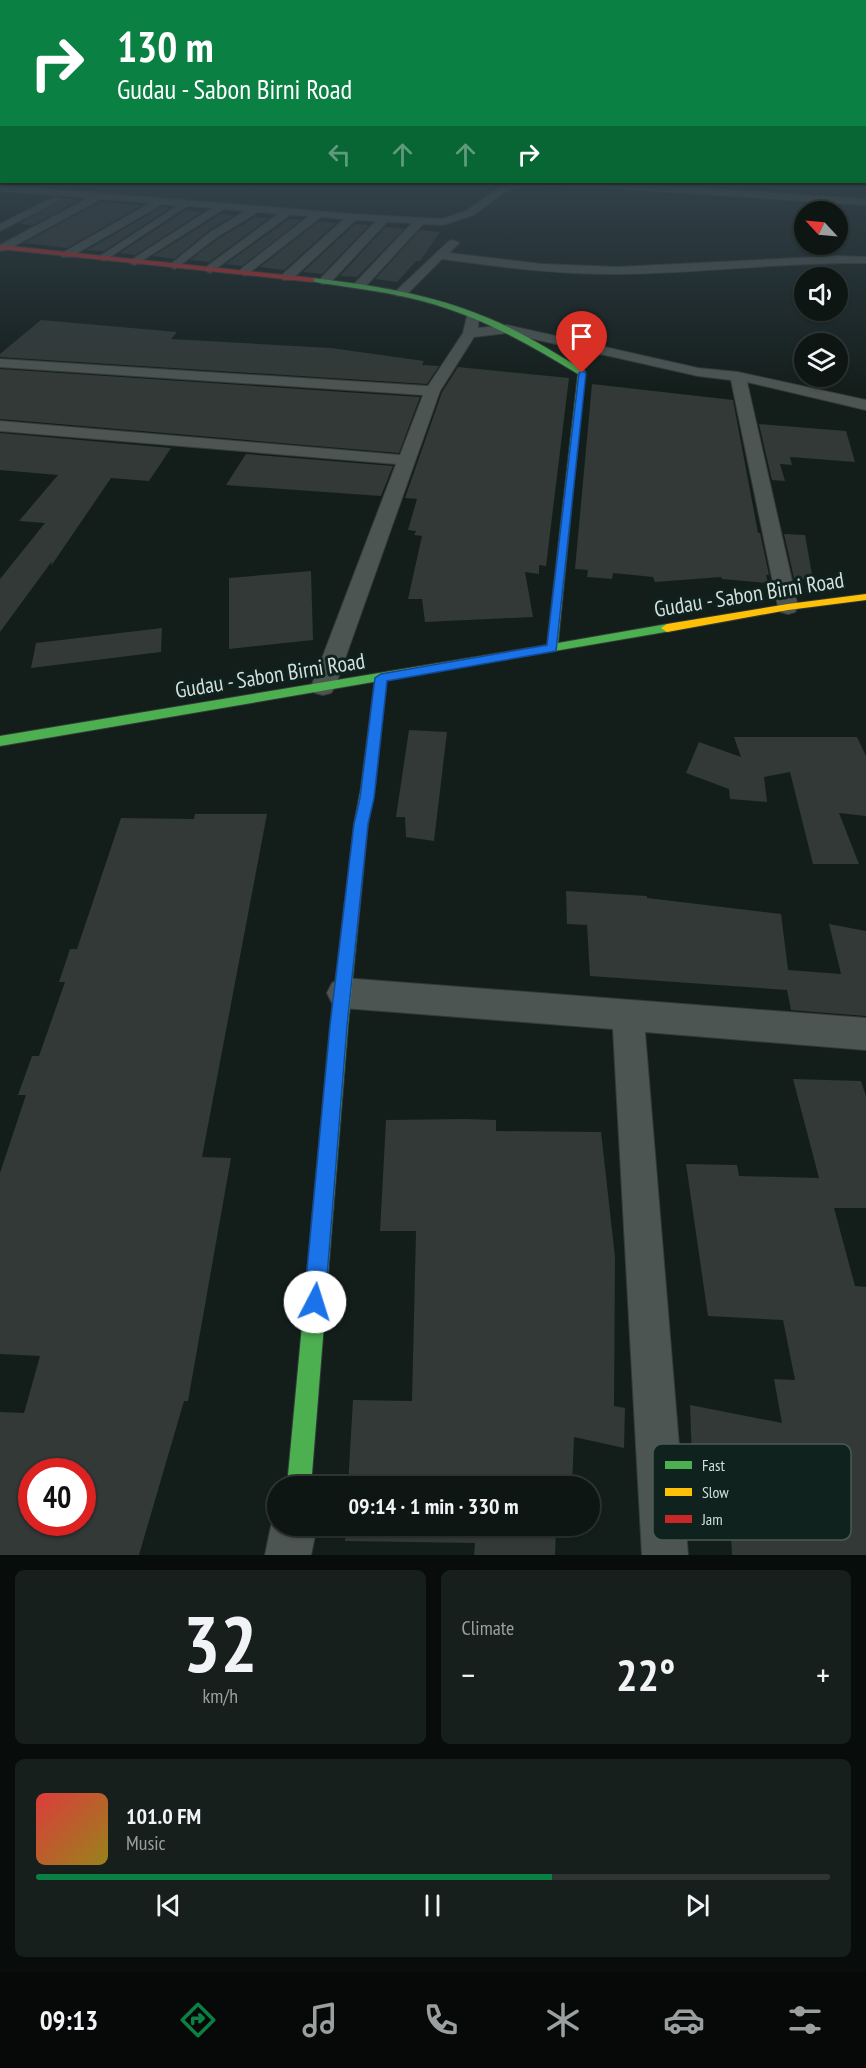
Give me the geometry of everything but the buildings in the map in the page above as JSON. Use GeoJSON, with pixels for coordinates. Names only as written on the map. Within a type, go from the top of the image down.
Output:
{"type":"FeatureCollection","features":[{"type":"Feature","properties":{"kind":"street"},"geometry":{"type":"LineString","coordinates":[[11,249],[325,281],[401,293],[473,314],[507,330],[582,373],[552,648]]}},
{"type":"Feature","properties":{"kind":"street"},"geometry":{"type":"LineString","coordinates":[[66,255],[77,249]]}},
{"type":"Feature","properties":{"kind":"street"},"geometry":{"type":"LineString","coordinates":[[104,258],[119,249]]}},
{"type":"Feature","properties":{"kind":"street"},"geometry":{"type":"LineString","coordinates":[[135,262],[156,249]]}},
{"type":"Feature","properties":{"kind":"street"},"geometry":{"type":"LineString","coordinates":[[175,266],[196,249]]}},
{"type":"Feature","properties":{"kind":"street"},"geometry":{"type":"LineString","coordinates":[[210,269],[238,249]]}},
{"type":"Feature","properties":{"kind":"street"},"geometry":{"type":"LineString","coordinates":[[245,272],[275,249]]}},
{"type":"Feature","properties":{"kind":"street"},"geometry":{"type":"LineString","coordinates":[[287,277],[318,249]]}},
{"type":"Feature","properties":{"kind":"street"},"geometry":{"type":"LineString","coordinates":[[325,281],[356,249]]}},
{"type":"Feature","properties":{"kind":"street"},"geometry":{"type":"LineString","coordinates":[[360,285],[394,249]]}},
{"type":"Feature","properties":{"kind":"street"},"geometry":{"type":"LineString","coordinates":[[401,293],[448,249]]}},
{"type":"Feature","properties":{"kind":"street"},"geometry":{"type":"LineString","coordinates":[[442,256],[506,264],[625,271],[812,260],[866,260]]}},
{"type":"Feature","properties":{"kind":"street"},"geometry":{"type":"LineString","coordinates":[[323,687],[432,391],[470,333],[473,314]]}},
{"type":"Feature","properties":{"kind":"street"},"geometry":{"type":"LineString","coordinates":[[470,333],[507,330],[698,372],[738,376],[866,405]]}},
{"type":"Feature","properties":{"kind":"street"},"geometry":{"type":"LineString","coordinates":[[0,363],[432,391]]}},
{"type":"Feature","properties":{"kind":"street"},"geometry":{"type":"LineString","coordinates":[[738,376],[788,607]]}},
{"type":"Feature","properties":{"kind":"street"},"geometry":{"type":"LineString","coordinates":[[0,426],[405,460]]}},
{"type":"Feature","properties":{"kind":"street","name":"Gudau - Sabon Birni Road"},"geometry":{"type":"LineString","coordinates":[[0,741],[788,607],[866,597]]}},
{"type":"Feature","properties":{"kind":"street"},"geometry":{"type":"LineString","coordinates":[[300,1476],[343,993],[361,824],[367,798],[381,678]]}},
{"type":"Feature","properties":{"kind":"street"},"geometry":{"type":"LineString","coordinates":[[343,993],[866,1034]]}},
{"type":"Feature","properties":{"kind":"street"},"geometry":{"type":"LineString","coordinates":[[628,1015],[657,1444]]}},
{"type":"Feature","properties":{"kind":"street"},"geometry":{"type":"LineString","coordinates":[[288,1555],[292,1536]]}},
{"type":"Feature","properties":{"kind":"street"},"geometry":{"type":"LineString","coordinates":[[664,1540],[665,1555]]}},
{"type":"Feature","properties":{"kind":"traffic: fast"},"geometry":{"type":"LineString","coordinates":[[312,280],[362,286],[412,296],[460,310],[517,334],[582,373],[552,648]]}},
{"type":"Feature","properties":{"kind":"traffic: fast"},"geometry":{"type":"LineString","coordinates":[[0,741],[667,628]]}},
{"type":"Feature","properties":{"kind":"traffic: fast"},"geometry":{"type":"LineString","coordinates":[[300,1476],[339,1026],[361,824],[368,788]]}},
{"type":"Feature","properties":{"kind":"traffic: slow"},"geometry":{"type":"LineString","coordinates":[[667,628],[788,607],[866,597]]}},
{"type":"Feature","properties":{"kind":"traffic: slow"},"geometry":{"type":"LineString","coordinates":[[368,788],[381,678]]}},
{"type":"Feature","properties":{"kind":"traffic: jam"},"geometry":{"type":"LineString","coordinates":[[15,249],[312,280]]}},
{"type":"Feature","properties":{"kind":"route"},"geometry":{"type":"LineString","coordinates":[[315,1302],[339,1026],[361,824],[367,798],[381,678],[552,648],[582,373]]}}]}
